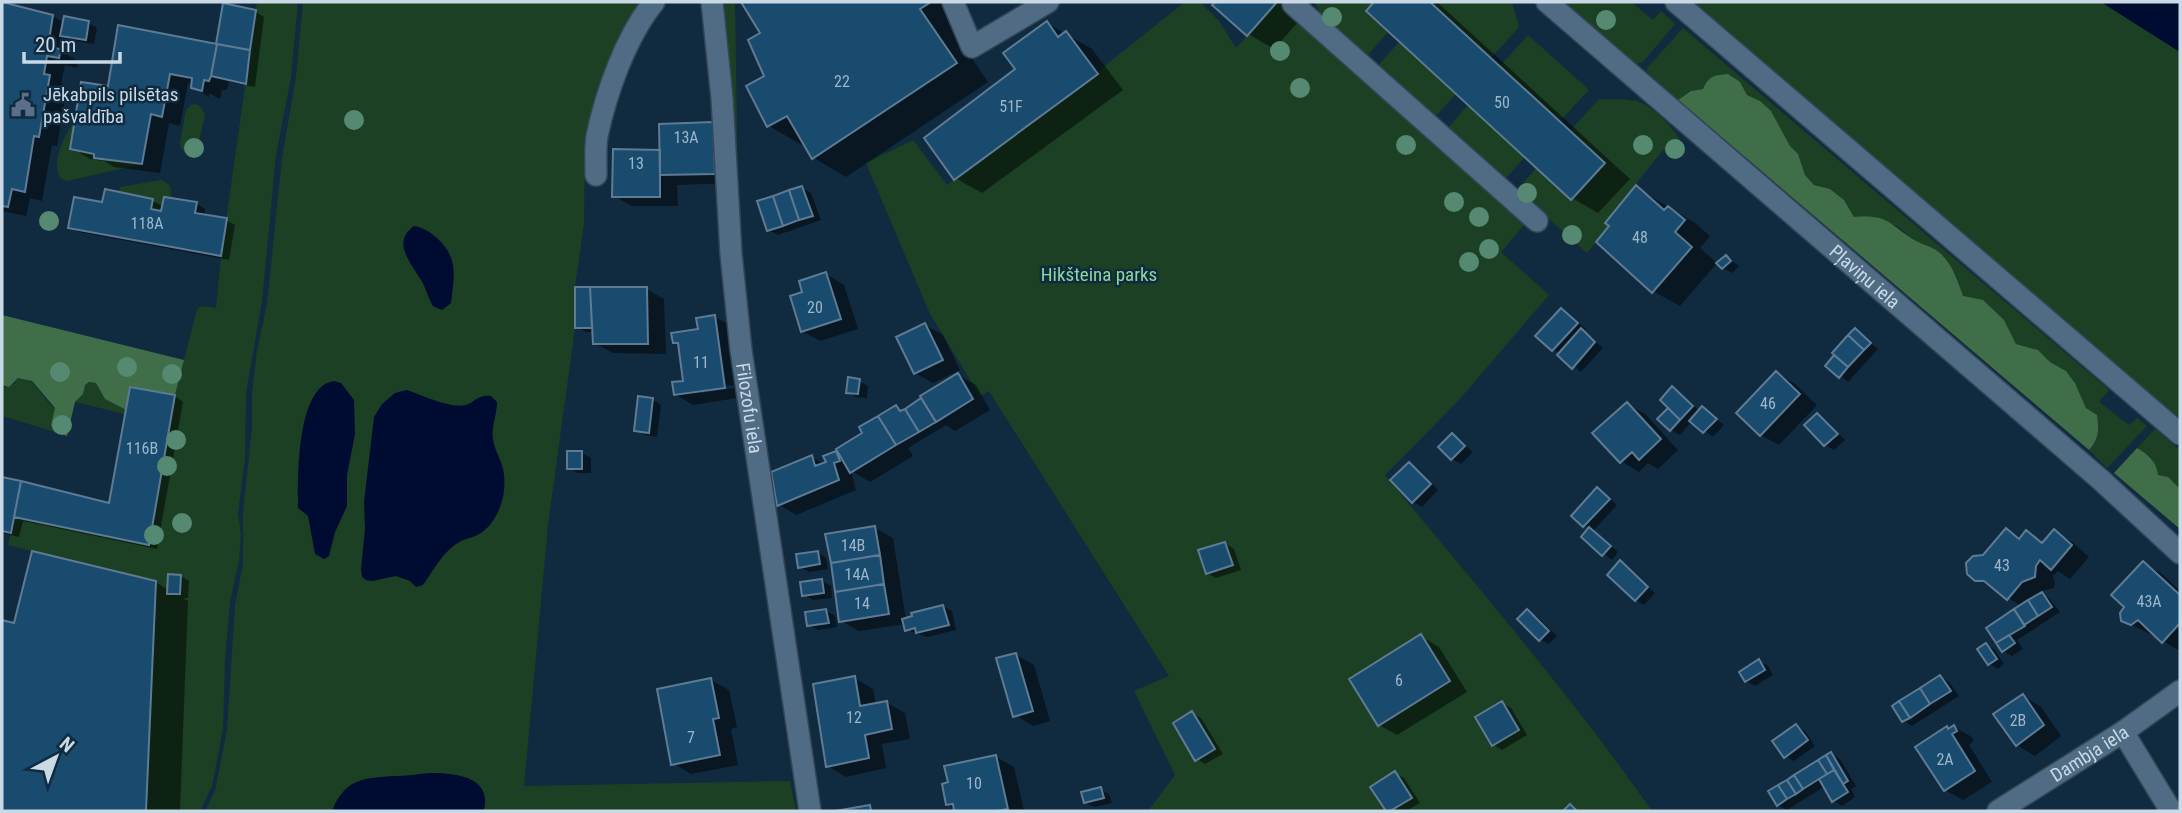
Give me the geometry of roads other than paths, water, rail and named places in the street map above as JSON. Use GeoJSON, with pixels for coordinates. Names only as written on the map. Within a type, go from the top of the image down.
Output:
{"type":"FeatureCollection","features":[{"type":"Feature","properties":{"kind":"street"},"geometry":{"type":"LineString","coordinates":[[596,175],[597,139],[607,98],[624,54],[654,2]]}},
{"type":"Feature","properties":{"kind":"street","name":"Filozofu iela"},"geometry":{"type":"LineString","coordinates":[[712,2],[741,350],[810,811]]}},
{"type":"Feature","properties":{"kind":"street"},"geometry":{"type":"LineString","coordinates":[[953,2],[972,47],[1048,2]]}},
{"type":"Feature","properties":{"kind":"street"},"geometry":{"type":"LineString","coordinates":[[1294,2],[1293,4],[1538,221]]}},
{"type":"Feature","properties":{"kind":"street","name":"Pļaviņu iela"},"geometry":{"type":"LineString","coordinates":[[1547,2],[2101,480],[2180,553]]}},
{"type":"Feature","properties":{"kind":"street"},"geometry":{"type":"LineString","coordinates":[[1676,2],[2180,434]]}},
{"type":"Feature","properties":{"kind":"street","name":"Dambja iela"},"geometry":{"type":"LineString","coordinates":[[1998,811],[2123,732],[2180,691]]}},
{"type":"Feature","properties":{"kind":"street"},"geometry":{"type":"LineString","coordinates":[[2123,732],[2171,811]]}},
{"type":"Feature","properties":{"kind":"water"},"geometry":{"type":"Polygon","coordinates":[[[2101,2],[2180,2],[2180,52],[2101,2]]]}},
{"type":"Feature","properties":{"kind":"water"},"geometry":{"type":"Polygon","coordinates":[[[414,226],[438,239],[445,246],[452,261],[454,277],[451,303],[442,310],[433,306],[405,253],[404,239],[414,226]]]}},
{"type":"Feature","properties":{"kind":"water"},"geometry":{"type":"Polygon","coordinates":[[[334,381],[341,383],[354,400],[355,434],[347,475],[347,506],[335,532],[329,556],[324,559],[315,554],[308,516],[298,508],[299,456],[312,399],[322,387],[334,381]]]}},
{"type":"Feature","properties":{"kind":"water"},"geometry":{"type":"Polygon","coordinates":[[[407,390],[436,401],[460,406],[480,397],[491,396],[497,402],[493,439],[504,474],[504,493],[494,520],[479,534],[461,541],[449,550],[423,585],[416,587],[410,581],[396,576],[366,580],[362,577],[361,569],[365,528],[364,502],[374,417],[382,404],[395,393],[407,390]]]}},
{"type":"Feature","properties":{"kind":"water"},"geometry":{"type":"Polygon","coordinates":[[[429,773],[459,775],[476,783],[485,798],[484,810],[332,811],[343,792],[357,782],[429,773]]]}},
{"type":"Feature","properties":{"kind":"place","name":"Jēkabpils pilsētas pašvaldība"},"geometry":{"type":"Point","coordinates":[23,105]}},
{"type":"Feature","properties":{"kind":"park label","name":"Hikšteina parks"},"geometry":{"type":"Point","coordinates":[1099,274]}}]}
